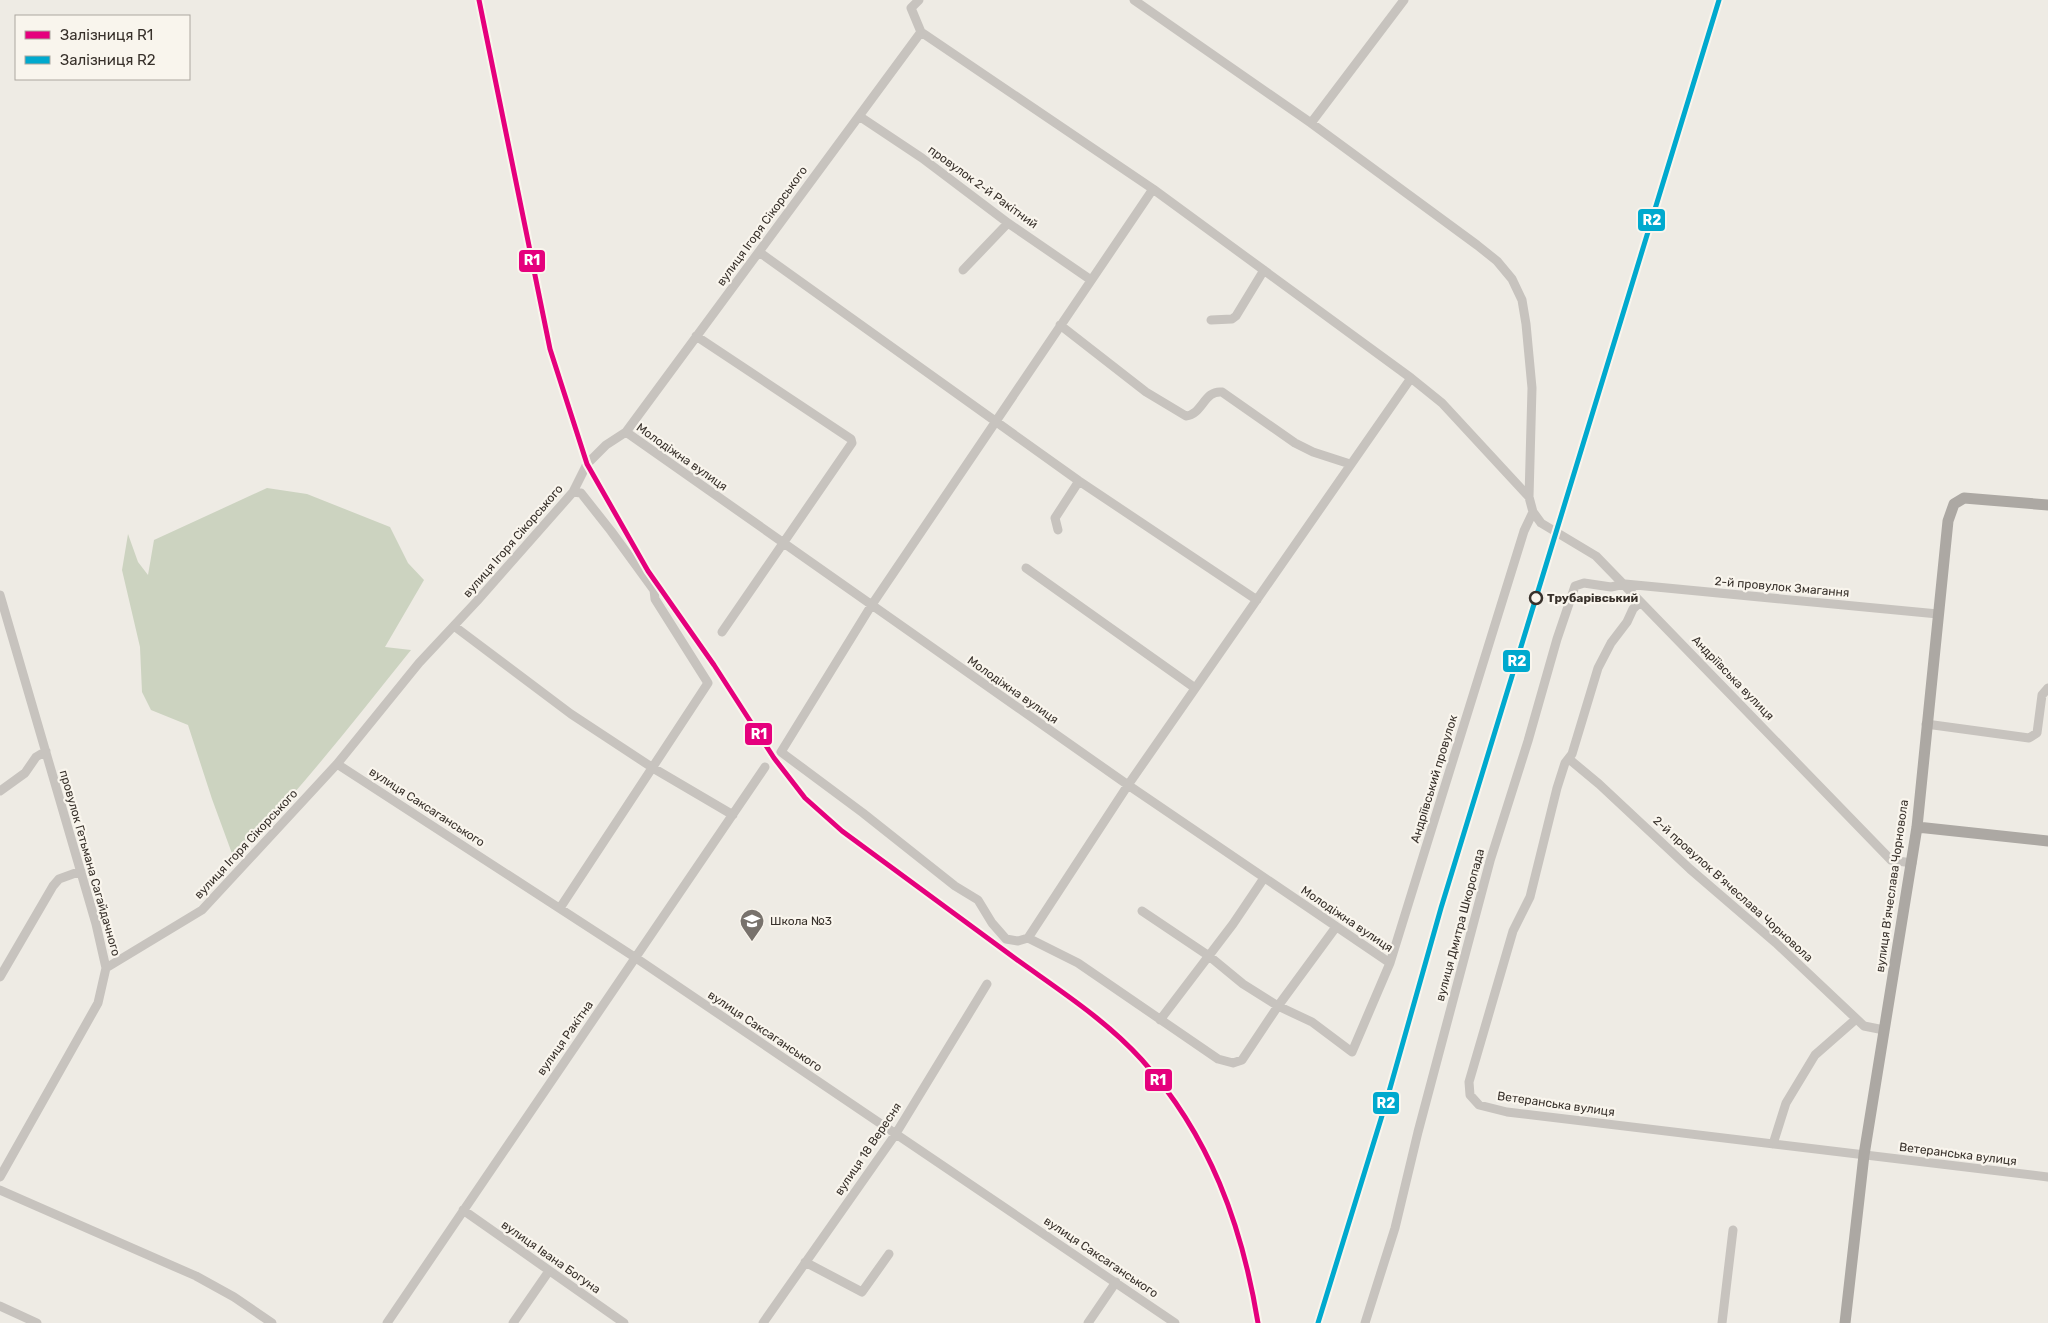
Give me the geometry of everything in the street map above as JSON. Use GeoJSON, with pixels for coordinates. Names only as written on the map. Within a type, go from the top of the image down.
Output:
{"type":"FeatureCollection","features":[{"type":"Feature","properties":{"kind":"main road","name":"вулиця В'ячеслава Чорновола"},"geometry":{"type":"LineString","coordinates":[[1845,1323],[1864,1155],[1917,827],[1948,521],[1954,504],[1964,498],[2048,505]]}},
{"type":"Feature","properties":{"kind":"main road"},"geometry":{"type":"LineString","coordinates":[[1917,827],[2048,841]]}},
{"type":"Feature","properties":{"kind":"street"},"geometry":{"type":"LineString","coordinates":[[919,0],[911,8],[920,32],[1152,189],[1411,378],[1442,404],[1529,497]]}},
{"type":"Feature","properties":{"kind":"street"},"geometry":{"type":"LineString","coordinates":[[1134,0],[1312,123],[1477,244],[1497,261],[1512,280],[1524,308],[1532,388],[1529,497],[1533,512]]}},
{"type":"Feature","properties":{"kind":"street"},"geometry":{"type":"LineString","coordinates":[[1312,123],[1404,0]]}},
{"type":"Feature","properties":{"kind":"street","name":"вулиця Ігоря Сікорського"},"geometry":{"type":"LineString","coordinates":[[106,968],[202,910],[338,764],[419,663],[573,492],[586,464],[606,445],[626,432],[920,32]]}},
{"type":"Feature","properties":{"kind":"street","name":"провулок 2-й Ракітний"},"geometry":{"type":"LineString","coordinates":[[859,116],[922,158],[1008,223],[1091,280]]}},
{"type":"Feature","properties":{"kind":"street"},"geometry":{"type":"LineString","coordinates":[[1152,189],[872,606],[781,752],[863,813],[954,886],[978,900],[992,923],[1006,938],[1018,941],[1028,938],[1128,785],[1411,378]]}},
{"type":"Feature","properties":{"kind":"street"},"geometry":{"type":"LineString","coordinates":[[963,270],[1008,223]]}},
{"type":"Feature","properties":{"kind":"street"},"geometry":{"type":"LineString","coordinates":[[759,252],[1079,482],[1257,600]]}},
{"type":"Feature","properties":{"kind":"street"},"geometry":{"type":"LineString","coordinates":[[1211,320],[1232,319],[1236,316],[1264,270]]}},
{"type":"Feature","properties":{"kind":"street"},"geometry":{"type":"LineString","coordinates":[[1060,326],[1146,392],[1186,416],[1192,416],[1197,412],[1215,391],[1222,392],[1295,443],[1313,452],[1350,464]]}},
{"type":"Feature","properties":{"kind":"street"},"geometry":{"type":"LineString","coordinates":[[696,336],[852,439],[852,443],[784,544],[722,632]]}},
{"type":"Feature","properties":{"kind":"street","name":"Молодіжна вулиця"},"geometry":{"type":"LineString","coordinates":[[626,432],[1128,785],[1390,963]]}},
{"type":"Feature","properties":{"kind":"street"},"geometry":{"type":"LineString","coordinates":[[1058,530],[1050,519],[1079,482]]}},
{"type":"Feature","properties":{"kind":"street"},"geometry":{"type":"LineString","coordinates":[[560,908],[708,683],[655,599],[654,590],[581,493],[573,492]]}},
{"type":"Feature","properties":{"kind":"street","name":"Андріївська вулиця"},"geometry":{"type":"LineString","coordinates":[[1533,512],[1541,523],[1596,556],[1891,860],[1912,863]]}},
{"type":"Feature","properties":{"kind":"street","name":"Андріївський провулок"},"geometry":{"type":"LineString","coordinates":[[1278,1006],[1312,1022],[1352,1052],[1390,963],[1521,540],[1533,512]]}},
{"type":"Feature","properties":{"kind":"street"},"geometry":{"type":"LineString","coordinates":[[1026,568],[1195,688]]}},
{"type":"Feature","properties":{"kind":"street","name":"вулиця Дмитра Шкоропада"},"geometry":{"type":"LineString","coordinates":[[1365,1323],[1395,1228],[1418,1132],[1490,861],[1528,741],[1557,639],[1575,586],[1584,583],[1612,587],[1624,584]]}},
{"type":"Feature","properties":{"kind":"street","name":"2-й провулок Змагання"},"geometry":{"type":"LineString","coordinates":[[1624,584],[1938,614]]}},
{"type":"Feature","properties":{"kind":"street","name":"провулок Гетьмана Сагайдачного"},"geometry":{"type":"LineString","coordinates":[[0,1178],[98,1003],[106,968],[81,871],[1,599]]}},
{"type":"Feature","properties":{"kind":"street","name":"Ветеранська вулиця"},"geometry":{"type":"LineString","coordinates":[[1640,602],[1633,609],[1627,622],[1611,643],[1598,668],[1572,754],[1565,763],[1530,897],[1513,931],[1497,982],[1469,1082],[1470,1095],[1479,1105],[1507,1112],[2048,1177]]}},
{"type":"Feature","properties":{"kind":"street"},"geometry":{"type":"LineString","coordinates":[[454,626],[571,714],[653,768],[733,815]]}},
{"type":"Feature","properties":{"kind":"street"},"geometry":{"type":"LineString","coordinates":[[1926,724],[2029,738],[2037,733],[2042,695],[2048,688]]}},
{"type":"Feature","properties":{"kind":"street"},"geometry":{"type":"LineString","coordinates":[[0,791],[25,773],[36,758],[46,751]]}},
{"type":"Feature","properties":{"kind":"street","name":"2-й провулок В'ячеслава Чорновола"},"geometry":{"type":"LineString","coordinates":[[1569,759],[1776,944],[1864,1026],[1884,1030]]}},
{"type":"Feature","properties":{"kind":"street","name":"вулиця Саксаганського"},"geometry":{"type":"LineString","coordinates":[[338,764],[636,958],[894,1135],[1176,1323]]}},
{"type":"Feature","properties":{"kind":"street","name":"вулиця Ракітна"},"geometry":{"type":"LineString","coordinates":[[387,1323],[765,767]]}},
{"type":"Feature","properties":{"kind":"street"},"geometry":{"type":"LineString","coordinates":[[0,977],[53,886],[59,879],[81,871]]}},
{"type":"Feature","properties":{"kind":"street"},"geometry":{"type":"LineString","coordinates":[[1160,1020],[1209,956],[1264,878]]}},
{"type":"Feature","properties":{"kind":"street"},"geometry":{"type":"LineString","coordinates":[[1142,911],[1209,956],[1243,984],[1278,1006]]}},
{"type":"Feature","properties":{"kind":"street"},"geometry":{"type":"LineString","coordinates":[[1028,938],[1078,963],[1218,1059],[1232,1063],[1242,1060],[1278,1006],[1336,927]]}},
{"type":"Feature","properties":{"kind":"street","name":"вулиця 18 Вересня"},"geometry":{"type":"LineString","coordinates":[[763,1323],[894,1135],[987,984]]}},
{"type":"Feature","properties":{"kind":"street"},"geometry":{"type":"LineString","coordinates":[[1772,1144],[1786,1103],[1815,1055],[1856,1019]]}},
{"type":"Feature","properties":{"kind":"street"},"geometry":{"type":"LineString","coordinates":[[0,1190],[196,1276],[234,1297],[272,1323]]}},
{"type":"Feature","properties":{"kind":"street","name":"вулиця Івана Богуна"},"geometry":{"type":"LineString","coordinates":[[463,1210],[624,1323]]}},
{"type":"Feature","properties":{"kind":"street"},"geometry":{"type":"LineString","coordinates":[[1722,1323],[1732,1230]]}},
{"type":"Feature","properties":{"kind":"street"},"geometry":{"type":"LineString","coordinates":[[805,1262],[862,1292],[889,1254]]}},
{"type":"Feature","properties":{"kind":"street"},"geometry":{"type":"LineString","coordinates":[[513,1323],[548,1270]]}},
{"type":"Feature","properties":{"kind":"street"},"geometry":{"type":"LineString","coordinates":[[1088,1323],[1116,1282]]}},
{"type":"Feature","properties":{"kind":"street"},"geometry":{"type":"LineString","coordinates":[[0,1306],[37,1323]]}},
{"type":"Feature","properties":{"kind":"green space"},"geometry":{"type":"Polygon","coordinates":[[[267,488],[307,494],[390,527],[408,563],[424,580],[385,647],[411,650],[303,783],[234,859],[188,725],[151,710],[142,692],[140,647],[122,570],[128,534],[138,562],[148,575],[154,540],[267,488]]]}},
{"type":"Feature","properties":{"kind":"rail line","name":"R1"},"geometry":{"type":"LineString","coordinates":[[479,0],[550,349],[587,464],[648,571],[714,665],[774,758],[805,798],[842,831],[1098,1019],[1128,1045],[1166,1089],[1187,1119],[1220,1183],[1243,1251],[1258,1323]]}},
{"type":"Feature","properties":{"kind":"rail line","name":"R2"},"geometry":{"type":"LineString","coordinates":[[1318,1323],[1385,1106],[1441,908],[1719,0]]}},
{"type":"Feature","properties":{"kind":"place","name":"Трубарівський"},"geometry":{"type":"Point","coordinates":[1536,598]}},
{"type":"Feature","properties":{"kind":"place","name":"Школа №3"},"geometry":{"type":"Point","coordinates":[752,942]}}]}
